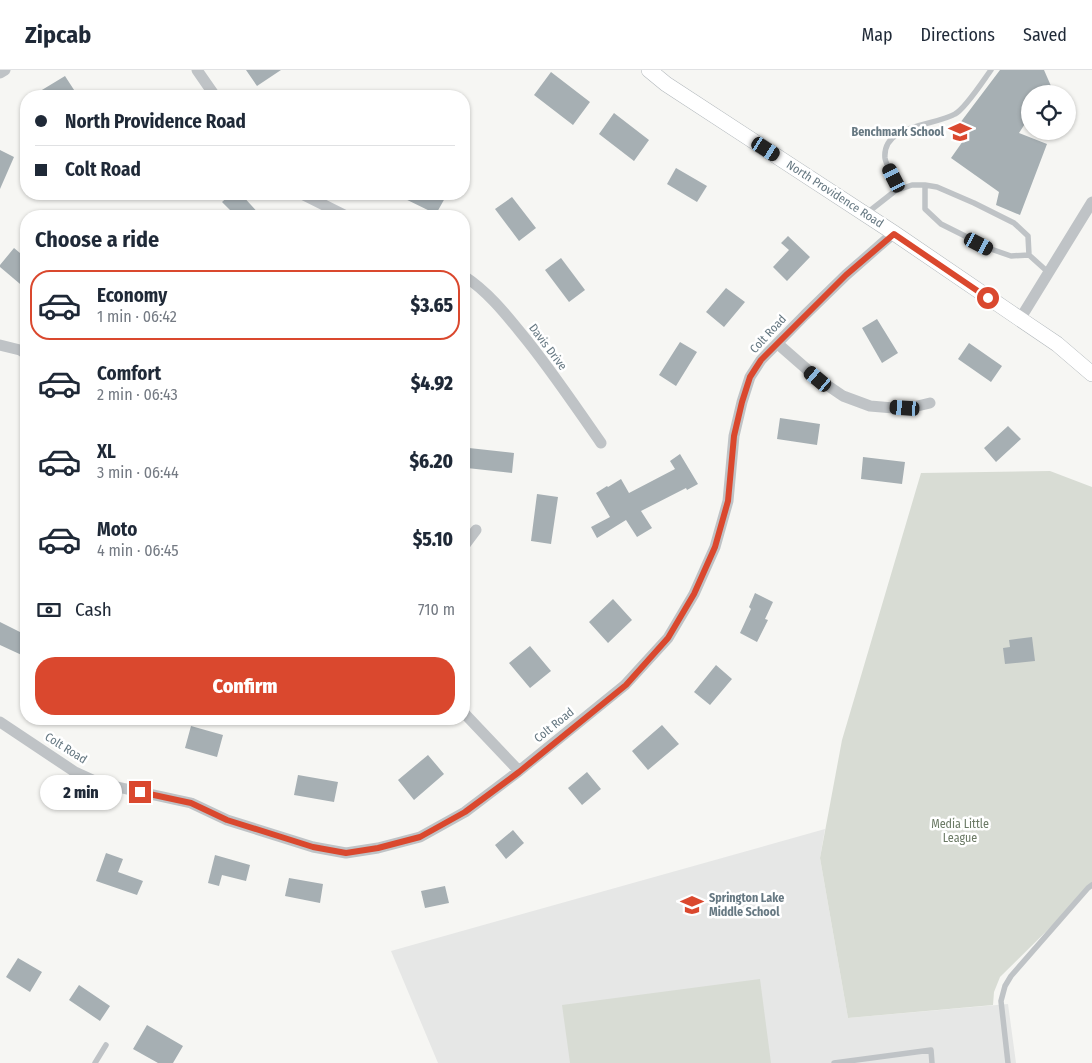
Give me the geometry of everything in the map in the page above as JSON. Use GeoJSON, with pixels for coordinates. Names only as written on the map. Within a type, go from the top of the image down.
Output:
{"type":"FeatureCollection","features":[{"type":"Feature","properties":{"kind":"main road","name":"North Providence Road"},"geometry":{"type":"LineString","coordinates":[[649,70],[666,84],[866,215],[1057,344],[1092,374]]}},
{"type":"Feature","properties":{"kind":"street"},"geometry":{"type":"LineString","coordinates":[[0,73],[5,70]]}},
{"type":"Feature","properties":{"kind":"street"},"geometry":{"type":"LineString","coordinates":[[197,70],[211,90]]}},
{"type":"Feature","properties":{"kind":"street"},"geometry":{"type":"LineString","coordinates":[[314,200],[334,210]]}},
{"type":"Feature","properties":{"kind":"street"},"geometry":{"type":"LineString","coordinates":[[1020,319],[1092,202]]}},
{"type":"Feature","properties":{"kind":"street","name":"Colt Road"},"geometry":{"type":"LineString","coordinates":[[0,722],[75,772],[99,783],[191,803],[227,820],[313,847],[346,853],[378,848],[420,837],[465,812],[519,772],[626,685],[668,638],[694,594],[715,547],[728,501],[734,436],[750,377],[761,360],[846,275],[894,234]]}},
{"type":"Feature","properties":{"kind":"street","name":"Davis Drive"},"geometry":{"type":"LineString","coordinates":[[470,280],[497,304],[535,350],[601,442]]}},
{"type":"Feature","properties":{"kind":"street"},"geometry":{"type":"LineString","coordinates":[[0,344],[20,350]]}},
{"type":"Feature","properties":{"kind":"street"},"geometry":{"type":"LineString","coordinates":[[778,344],[818,379],[843,396],[870,406],[905,408],[930,403]]}},
{"type":"Feature","properties":{"kind":"street"},"geometry":{"type":"LineString","coordinates":[[470,538],[476,530]]}},
{"type":"Feature","properties":{"kind":"street"},"geometry":{"type":"LineString","coordinates":[[470,719],[519,772]]}},
{"type":"Feature","properties":{"kind":"lane"},"geometry":{"type":"LineString","coordinates":[[900,189],[885,158],[887,147],[894,136],[906,130],[956,114],[991,70]]}},
{"type":"Feature","properties":{"kind":"lane"},"geometry":{"type":"LineString","coordinates":[[866,215],[895,190],[912,185],[937,187],[974,202],[1014,223],[1028,236],[1029,255],[1048,273]]}},
{"type":"Feature","properties":{"kind":"lane"},"geometry":{"type":"LineString","coordinates":[[926,185],[924,209],[941,224],[991,249],[1011,256],[1029,255]]}},
{"type":"Feature","properties":{"kind":"lane"},"geometry":{"type":"LineString","coordinates":[[1008,1063],[1001,1001],[1005,986],[1011,976],[1092,885]]}},
{"type":"Feature","properties":{"kind":"lane"},"geometry":{"type":"LineString","coordinates":[[95,1062],[102,1054],[106,1044]]}},
{"type":"Feature","properties":{"kind":"lane"},"geometry":{"type":"LineString","coordinates":[[834,1063],[931,1050],[932,1063]]}},
{"type":"Feature","properties":{"kind":"shaded area","name":"Springton Lake Middle School"},"geometry":{"type":"Polygon","coordinates":[[[825,829],[820,858],[848,1018],[1008,1004],[1016,1063],[438,1063],[391,951],[825,829]]]}},
{"type":"Feature","properties":{"kind":"green space","name":"Media Little League"},"geometry":{"type":"Polygon","coordinates":[[[1050,471],[1092,487],[1092,886],[1000,977],[994,992],[993,1005],[848,1018],[820,858],[842,740],[921,473],[1050,471]]]}},
{"type":"Feature","properties":{"kind":"green space"},"geometry":{"type":"Polygon","coordinates":[[[760,979],[771,1063],[570,1063],[562,1005],[760,979]]]}},
{"type":"Feature","properties":{"kind":"building"},"geometry":{"type":"Polygon","coordinates":[[[246,70],[281,70],[257,86],[246,70]]]}},
{"type":"Feature","properties":{"kind":"building"},"geometry":{"type":"Polygon","coordinates":[[[1000,70],[1044,70],[1051,85],[1021,85],[1021,130],[1019,133],[1021,134],[1021,140],[1037,140],[1047,144],[1020,215],[996,205],[999,192],[951,158],[970,131],[960,123],[1000,70]]]}},
{"type":"Feature","properties":{"kind":"building"},"geometry":{"type":"Polygon","coordinates":[[[551,72],[590,102],[573,125],[534,95],[551,72]]]}},
{"type":"Feature","properties":{"kind":"building"},"geometry":{"type":"Polygon","coordinates":[[[65,76],[74,90],[42,90],[65,76]]]}},
{"type":"Feature","properties":{"kind":"building"},"geometry":{"type":"Polygon","coordinates":[[[614,113],[649,140],[634,161],[599,134],[614,113]]]}},
{"type":"Feature","properties":{"kind":"building"},"geometry":{"type":"Polygon","coordinates":[[[0,150],[14,157],[0,189],[0,150]]]}},
{"type":"Feature","properties":{"kind":"building"},"geometry":{"type":"Polygon","coordinates":[[[676,168],[707,186],[697,202],[667,184],[676,168]]]}},
{"type":"Feature","properties":{"kind":"building"},"geometry":{"type":"Polygon","coordinates":[[[512,197],[536,228],[519,241],[495,209],[512,197]]]}},
{"type":"Feature","properties":{"kind":"building"},"geometry":{"type":"Polygon","coordinates":[[[224,200],[246,200],[256,210],[230,210],[222,202],[224,200]]]}},
{"type":"Feature","properties":{"kind":"building"},"geometry":{"type":"Polygon","coordinates":[[[407,200],[444,200],[438,210],[428,210],[407,200]]]}},
{"type":"Feature","properties":{"kind":"building"},"geometry":{"type":"Polygon","coordinates":[[[788,236],[810,257],[787,281],[773,267],[789,250],[781,243],[788,236]]]}},
{"type":"Feature","properties":{"kind":"building"},"geometry":{"type":"Polygon","coordinates":[[[14,248],[20,253],[20,284],[0,267],[14,248]]]}},
{"type":"Feature","properties":{"kind":"building"},"geometry":{"type":"Polygon","coordinates":[[[561,258],[585,290],[569,302],[545,270],[561,258]]]}},
{"type":"Feature","properties":{"kind":"building"},"geometry":{"type":"Polygon","coordinates":[[[726,288],[745,302],[724,327],[706,312],[726,288]]]}},
{"type":"Feature","properties":{"kind":"building"},"geometry":{"type":"Polygon","coordinates":[[[877,319],[898,353],[882,363],[862,328],[877,319]]]}},
{"type":"Feature","properties":{"kind":"building"},"geometry":{"type":"Polygon","coordinates":[[[680,342],[697,352],[676,386],[659,375],[680,342]]]}},
{"type":"Feature","properties":{"kind":"building"},"geometry":{"type":"Polygon","coordinates":[[[969,343],[1002,366],[991,382],[958,359],[969,343]]]}},
{"type":"Feature","properties":{"kind":"building"},"geometry":{"type":"Polygon","coordinates":[[[780,418],[820,424],[817,445],[777,439],[780,418]]]}},
{"type":"Feature","properties":{"kind":"building"},"geometry":{"type":"Polygon","coordinates":[[[1008,426],[1021,439],[996,462],[984,448],[1008,426]]]}},
{"type":"Feature","properties":{"kind":"building"},"geometry":{"type":"Polygon","coordinates":[[[470,448],[514,453],[512,473],[470,468],[470,448]]]}},
{"type":"Feature","properties":{"kind":"building"},"geometry":{"type":"Polygon","coordinates":[[[680,454],[698,484],[687,490],[686,488],[641,511],[652,528],[637,537],[626,520],[597,538],[591,527],[610,517],[596,493],[621,479],[629,493],[675,469],[670,461],[680,454]]]}},
{"type":"Feature","properties":{"kind":"building"},"geometry":{"type":"Polygon","coordinates":[[[863,457],[905,462],[902,484],[861,479],[863,457]]]}},
{"type":"Feature","properties":{"kind":"building"},"geometry":{"type":"Polygon","coordinates":[[[537,494],[558,497],[551,544],[531,541],[537,494]]]}},
{"type":"Feature","properties":{"kind":"building"},"geometry":{"type":"Polygon","coordinates":[[[755,593],[773,602],[765,619],[768,620],[757,642],[740,633],[751,609],[749,607],[755,593]]]}},
{"type":"Feature","properties":{"kind":"building"},"geometry":{"type":"Polygon","coordinates":[[[613,599],[632,620],[608,643],[589,622],[613,599]]]}},
{"type":"Feature","properties":{"kind":"building"},"geometry":{"type":"Polygon","coordinates":[[[0,622],[20,632],[20,654],[0,645],[0,622]]]}},
{"type":"Feature","properties":{"kind":"building"},"geometry":{"type":"Polygon","coordinates":[[[1032,637],[1035,661],[1005,664],[1003,648],[1010,647],[1009,640],[1032,637]]]}},
{"type":"Feature","properties":{"kind":"building"},"geometry":{"type":"Polygon","coordinates":[[[530,646],[551,671],[530,688],[509,663],[530,646]]]}},
{"type":"Feature","properties":{"kind":"building"},"geometry":{"type":"Polygon","coordinates":[[[716,665],[732,679],[710,705],[694,692],[716,665]]]}},
{"type":"Feature","properties":{"kind":"building"},"geometry":{"type":"Polygon","coordinates":[[[662,725],[679,744],[648,770],[632,751],[662,725]]]}},
{"type":"Feature","properties":{"kind":"building"},"geometry":{"type":"Polygon","coordinates":[[[191,726],[223,735],[217,757],[185,748],[191,726]]]}},
{"type":"Feature","properties":{"kind":"building"},"geometry":{"type":"Polygon","coordinates":[[[428,755],[444,774],[414,800],[398,780],[428,755]]]}},
{"type":"Feature","properties":{"kind":"building"},"geometry":{"type":"Polygon","coordinates":[[[587,772],[601,789],[582,805],[568,788],[587,772]]]}},
{"type":"Feature","properties":{"kind":"building"},"geometry":{"type":"Polygon","coordinates":[[[298,775],[338,782],[334,802],[294,795],[298,775]]]}},
{"type":"Feature","properties":{"kind":"building"},"geometry":{"type":"Polygon","coordinates":[[[513,830],[524,843],[506,859],[495,845],[513,830]]]}},
{"type":"Feature","properties":{"kind":"building"},"geometry":{"type":"Polygon","coordinates":[[[106,853],[123,859],[118,872],[143,881],[137,895],[96,881],[106,853]]]}},
{"type":"Feature","properties":{"kind":"building"},"geometry":{"type":"Polygon","coordinates":[[[215,855],[250,865],[246,881],[222,875],[219,886],[208,883],[215,855]]]}},
{"type":"Feature","properties":{"kind":"building"},"geometry":{"type":"Polygon","coordinates":[[[289,878],[323,884],[320,903],[285,896],[289,878]]]}},
{"type":"Feature","properties":{"kind":"building"},"geometry":{"type":"Polygon","coordinates":[[[445,886],[449,903],[425,908],[421,891],[445,886]]]}},
{"type":"Feature","properties":{"kind":"building"},"geometry":{"type":"Polygon","coordinates":[[[18,958],[42,972],[30,992],[6,977],[18,958]]]}},
{"type":"Feature","properties":{"kind":"building"},"geometry":{"type":"Polygon","coordinates":[[[79,985],[110,1006],[100,1021],[69,1000],[79,985]]]}},
{"type":"Feature","properties":{"kind":"building"},"geometry":{"type":"Polygon","coordinates":[[[147,1025],[183,1046],[173,1063],[158,1063],[133,1049],[147,1025]]]}},
{"type":"Feature","properties":{"kind":"place","name":"Benchmark School"},"geometry":{"type":"Point","coordinates":[960,132]}},
{"type":"Feature","properties":{"kind":"place","name":"Springton Lake Middle School"},"geometry":{"type":"Point","coordinates":[692,905]}},
{"type":"Feature","properties":{"kind":"route"},"geometry":{"type":"LineString","coordinates":[[140,792],[191,803],[227,820],[313,847],[346,853],[378,848],[420,837],[465,812],[519,772],[626,685],[668,638],[694,594],[715,547],[728,501],[734,436],[750,377],[761,360],[805,315],[846,275],[894,234],[988,298]]}}]}
